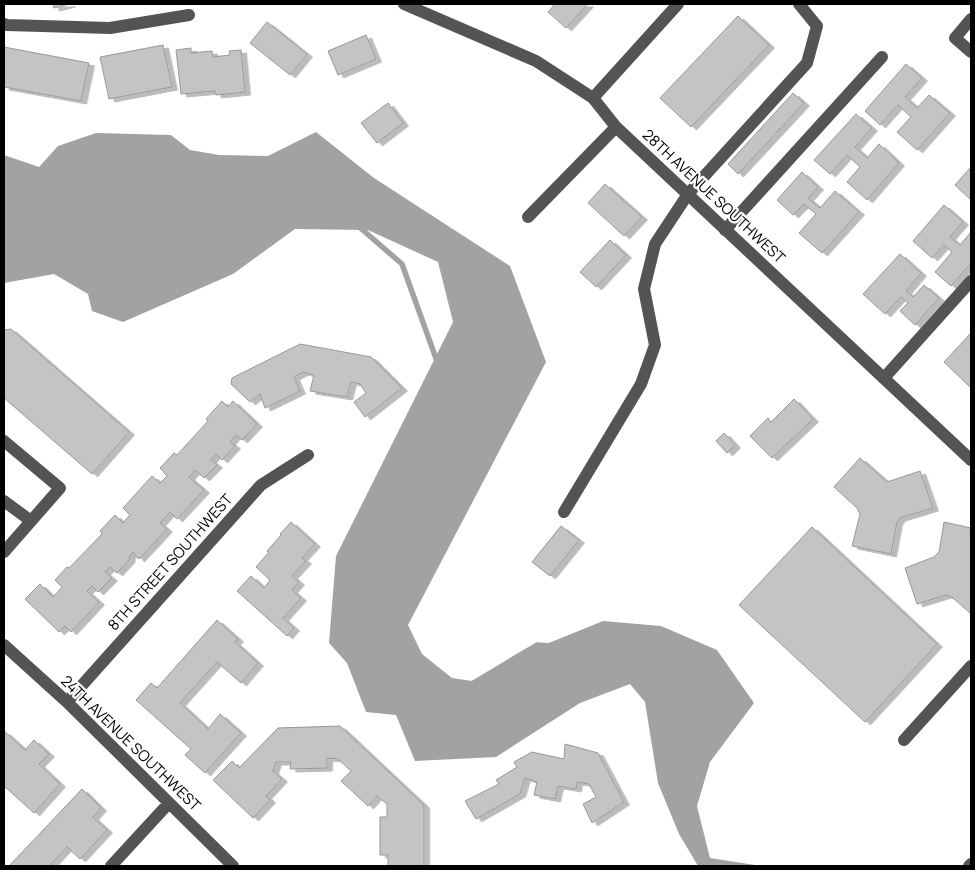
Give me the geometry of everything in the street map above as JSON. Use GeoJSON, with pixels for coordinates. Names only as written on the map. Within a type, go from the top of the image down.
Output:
{"type":"FeatureCollection","features":[{"type":"Feature","properties":{"kind":"street","name":"28TH AVENUE SOUTHWEST"},"geometry":{"type":"LineString","coordinates":[[404,4],[536,61],[593,98],[616,127],[971,460]]}},
{"type":"Feature","properties":{"kind":"street"},"geometry":{"type":"LineString","coordinates":[[593,98],[678,4]]}},
{"type":"Feature","properties":{"kind":"street"},"geometry":{"type":"LineString","coordinates":[[564,512],[641,384],[655,345],[644,289],[655,244],[688,194],[807,63],[817,26],[800,4]]}},
{"type":"Feature","properties":{"kind":"street"},"geometry":{"type":"LineString","coordinates":[[4,24],[16,26],[110,28],[189,15]]}},
{"type":"Feature","properties":{"kind":"street"},"geometry":{"type":"LineString","coordinates":[[971,19],[955,38],[971,52]]}},
{"type":"Feature","properties":{"kind":"street"},"geometry":{"type":"LineString","coordinates":[[725,230],[882,57]]}},
{"type":"Feature","properties":{"kind":"street"},"geometry":{"type":"LineString","coordinates":[[528,217],[616,127]]}},
{"type":"Feature","properties":{"kind":"street"},"geometry":{"type":"LineString","coordinates":[[884,378],[971,281]]}},
{"type":"Feature","properties":{"kind":"street"},"geometry":{"type":"LineString","coordinates":[[4,441],[60,488],[4,552]]}},
{"type":"Feature","properties":{"kind":"street","name":"8TH STREET SOUTHWEST"},"geometry":{"type":"LineString","coordinates":[[67,702],[261,485],[308,455]]}},
{"type":"Feature","properties":{"kind":"street"},"geometry":{"type":"LineString","coordinates":[[4,501],[31,522]]}},
{"type":"Feature","properties":{"kind":"street","name":"24TH AVENUE SOUTHWEST"},"geometry":{"type":"LineString","coordinates":[[4,645],[67,702],[233,866]]}},
{"type":"Feature","properties":{"kind":"street"},"geometry":{"type":"LineString","coordinates":[[904,740],[971,666]]}},
{"type":"Feature","properties":{"kind":"street"},"geometry":{"type":"LineString","coordinates":[[111,866],[169,804]]}},
{"type":"Feature","properties":{"kind":"shaded area"},"geometry":{"type":"Polygon","coordinates":[[[316,132],[374,178],[510,266],[546,362],[408,625],[422,654],[452,678],[479,682],[534,649],[603,621],[661,626],[717,650],[754,703],[710,762],[697,806],[710,858],[755,866],[698,866],[679,834],[658,783],[645,702],[630,684],[580,703],[496,757],[415,761],[396,715],[366,712],[347,663],[329,643],[336,556],[453,322],[438,262],[368,230],[295,229],[233,274],[123,322],[92,311],[88,294],[54,274],[4,283],[4,155],[39,167],[58,146],[96,133],[171,135],[190,150],[219,155],[268,156],[316,132]]]}},
{"type":"Feature","properties":{"kind":"building"},"geometry":{"type":"Polygon","coordinates":[[[53,4],[70,4],[54,8],[53,4]]]}},
{"type":"Feature","properties":{"kind":"building"},"geometry":{"type":"Polygon","coordinates":[[[555,4],[588,4],[566,28],[548,12],[555,4]]]}},
{"type":"Feature","properties":{"kind":"building"},"geometry":{"type":"Polygon","coordinates":[[[738,16],[769,45],[691,127],[660,98],[738,16]]]}},
{"type":"Feature","properties":{"kind":"building"},"geometry":{"type":"Polygon","coordinates":[[[267,22],[307,54],[290,75],[250,43],[267,22]]]}},
{"type":"Feature","properties":{"kind":"building"},"geometry":{"type":"Polygon","coordinates":[[[366,35],[376,59],[338,75],[328,51],[366,35]]]}},
{"type":"Feature","properties":{"kind":"building"},"geometry":{"type":"Polygon","coordinates":[[[163,45],[172,87],[109,99],[100,57],[163,45]]]}},
{"type":"Feature","properties":{"kind":"building"},"geometry":{"type":"Polygon","coordinates":[[[4,47],[89,63],[81,101],[4,87],[4,47]]]}},
{"type":"Feature","properties":{"kind":"building"},"geometry":{"type":"Polygon","coordinates":[[[191,48],[191,53],[212,51],[213,57],[230,55],[229,51],[241,50],[245,92],[216,95],[215,91],[181,94],[176,50],[191,48]]]}},
{"type":"Feature","properties":{"kind":"building"},"geometry":{"type":"Polygon","coordinates":[[[906,64],[922,78],[905,97],[917,108],[929,95],[950,113],[917,150],[897,132],[911,117],[898,105],[880,125],[865,111],[906,64]]]}},
{"type":"Feature","properties":{"kind":"building"},"geometry":{"type":"Polygon","coordinates":[[[793,93],[804,103],[738,174],[728,164],[793,93]]]}},
{"type":"Feature","properties":{"kind":"building"},"geometry":{"type":"Polygon","coordinates":[[[388,103],[403,123],[377,143],[361,123],[388,103]]]}},
{"type":"Feature","properties":{"kind":"building"},"geometry":{"type":"Polygon","coordinates":[[[856,114],[872,128],[855,147],[867,158],[879,144],[899,163],[867,200],[847,182],[860,167],[847,155],[830,174],[814,160],[856,114]]]}},
{"type":"Feature","properties":{"kind":"building"},"geometry":{"type":"Polygon","coordinates":[[[971,167],[971,200],[955,185],[971,167]]]}},
{"type":"Feature","properties":{"kind":"building"},"geometry":{"type":"Polygon","coordinates":[[[802,172],[818,187],[808,198],[820,208],[835,191],[859,212],[822,253],[799,233],[816,214],[804,204],[793,215],[777,200],[802,172]]]}},
{"type":"Feature","properties":{"kind":"building"},"geometry":{"type":"Polygon","coordinates":[[[605,184],[642,217],[624,236],[588,203],[605,184]]]}},
{"type":"Feature","properties":{"kind":"building"},"geometry":{"type":"Polygon","coordinates":[[[944,205],[963,222],[950,237],[960,245],[971,232],[971,263],[951,286],[935,272],[952,252],[944,245],[932,258],[913,241],[944,205]]]}},
{"type":"Feature","properties":{"kind":"building"},"geometry":{"type":"Polygon","coordinates":[[[610,240],[626,255],[596,287],[580,272],[610,240]]]}},
{"type":"Feature","properties":{"kind":"building"},"geometry":{"type":"Polygon","coordinates":[[[900,254],[921,273],[906,291],[913,297],[924,285],[939,298],[915,325],[900,311],[908,303],[901,297],[885,314],[863,294],[900,254]]]}},
{"type":"Feature","properties":{"kind":"building"},"geometry":{"type":"Polygon","coordinates":[[[11,329],[129,432],[92,474],[4,398],[4,330],[11,329]]]}},
{"type":"Feature","properties":{"kind":"building"},"geometry":{"type":"Polygon","coordinates":[[[971,333],[971,388],[944,362],[971,333]]]}},
{"type":"Feature","properties":{"kind":"building"},"geometry":{"type":"Polygon","coordinates":[[[300,344],[371,357],[402,388],[365,417],[354,402],[366,393],[360,384],[351,382],[347,397],[310,391],[314,375],[303,372],[294,377],[300,391],[265,408],[260,394],[250,402],[231,384],[232,378],[300,344]]]}},
{"type":"Feature","properties":{"kind":"building"},"geometry":{"type":"Polygon","coordinates":[[[794,399],[813,419],[772,458],[750,436],[768,418],[771,422],[794,399]]]}},
{"type":"Feature","properties":{"kind":"building"},"geometry":{"type":"Polygon","coordinates":[[[222,401],[228,407],[233,401],[257,424],[242,440],[236,435],[230,442],[235,446],[222,460],[216,454],[211,460],[217,465],[204,478],[195,470],[189,477],[204,490],[177,519],[170,512],[160,523],[167,529],[139,559],[133,552],[129,557],[130,559],[117,573],[110,567],[105,572],[112,578],[98,592],[92,586],[87,591],[99,602],[71,632],[65,626],[59,632],[25,599],[40,584],[53,597],[62,587],[55,580],[102,534],[100,531],[115,515],[123,523],[130,515],[123,508],[152,476],[160,483],[167,476],[160,468],[174,453],[177,455],[208,421],[206,419],[222,401]]]}},
{"type":"Feature","properties":{"kind":"building"},"geometry":{"type":"Polygon","coordinates":[[[724,433],[735,445],[727,453],[716,441],[724,433]]]}},
{"type":"Feature","properties":{"kind":"building"},"geometry":{"type":"Polygon","coordinates":[[[860,458],[887,482],[920,471],[933,508],[900,518],[897,522],[891,554],[852,546],[860,514],[857,508],[834,487],[860,458]]]}},
{"type":"Feature","properties":{"kind":"building"},"geometry":{"type":"Polygon","coordinates":[[[291,522],[315,544],[302,558],[306,561],[292,576],[299,582],[292,590],[301,598],[283,618],[294,628],[287,636],[237,591],[251,576],[264,588],[270,580],[256,567],[291,522]]]}},
{"type":"Feature","properties":{"kind":"building"},"geometry":{"type":"Polygon","coordinates":[[[944,522],[971,528],[971,614],[952,597],[946,595],[917,604],[905,568],[934,557],[939,552],[944,522]]]}},
{"type":"Feature","properties":{"kind":"building"},"geometry":{"type":"Polygon","coordinates":[[[561,526],[579,540],[550,576],[532,562],[561,526]]]}},
{"type":"Feature","properties":{"kind":"building"},"geometry":{"type":"Polygon","coordinates":[[[812,527],[937,644],[865,722],[739,605],[812,527]]]}},
{"type":"Feature","properties":{"kind":"building"},"geometry":{"type":"Polygon","coordinates":[[[217,620],[238,639],[235,642],[258,663],[241,683],[217,662],[180,703],[208,729],[220,714],[241,733],[205,773],[185,755],[191,749],[136,700],[151,683],[157,688],[217,620]]]}},
{"type":"Feature","properties":{"kind":"building"},"geometry":{"type":"Polygon","coordinates":[[[340,726],[424,805],[424,866],[388,866],[388,855],[380,855],[380,817],[387,817],[387,804],[377,796],[368,806],[341,781],[351,771],[338,759],[327,758],[327,768],[290,769],[291,762],[276,762],[273,771],[282,779],[266,796],[270,800],[253,818],[213,780],[232,761],[239,768],[278,728],[340,726]]]}},
{"type":"Feature","properties":{"kind":"building"},"geometry":{"type":"Polygon","coordinates":[[[4,731],[25,750],[34,740],[49,754],[39,764],[60,784],[34,813],[4,786],[4,731]]]}},
{"type":"Feature","properties":{"kind":"building"},"geometry":{"type":"Polygon","coordinates":[[[565,744],[598,753],[624,802],[592,823],[583,804],[596,797],[589,784],[577,782],[576,789],[558,786],[555,799],[534,795],[537,782],[525,778],[520,794],[476,819],[465,801],[499,784],[496,780],[517,767],[514,762],[532,752],[564,759],[565,744]]]}},
{"type":"Feature","properties":{"kind":"building"},"geometry":{"type":"Polygon","coordinates":[[[82,789],[101,808],[93,817],[107,830],[80,859],[67,847],[51,864],[54,866],[9,866],[82,789]]]}},
{"type":"Feature","properties":{"kind":"waterway"},"geometry":{"type":"LineString","coordinates":[[357,225],[402,264],[438,364]]}},
{"type":"Feature","properties":{"kind":"waterway"},"geometry":{"type":"LineString","coordinates":[[470,685],[537,645],[550,646]]}}]}
